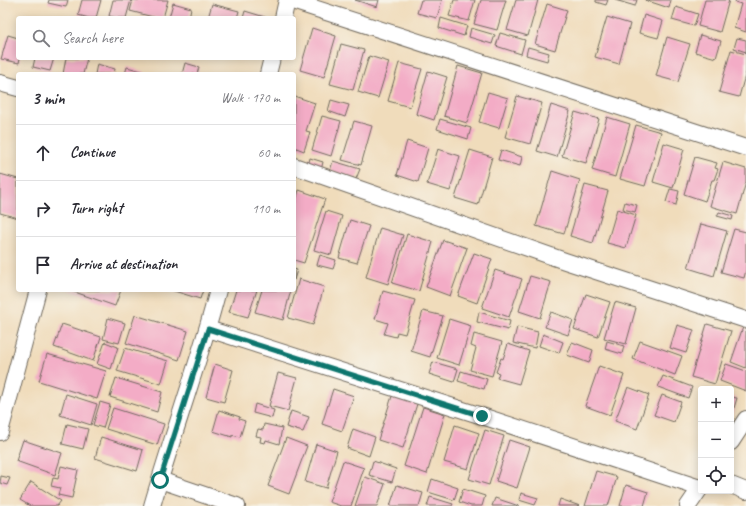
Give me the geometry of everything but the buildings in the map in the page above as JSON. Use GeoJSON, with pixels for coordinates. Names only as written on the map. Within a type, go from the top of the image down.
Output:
{"type":"FeatureCollection","features":[{"type":"Feature","properties":{"kind":"street"},"geometry":{"type":"LineString","coordinates":[[284,16],[288,0],[746,148]]}},
{"type":"Feature","properties":{"kind":"street"},"geometry":{"type":"LineString","coordinates":[[268,72],[272,60]]}},
{"type":"Feature","properties":{"kind":"street"},"geometry":{"type":"LineString","coordinates":[[0,84],[16,88]]}},
{"type":"Feature","properties":{"kind":"street"},"geometry":{"type":"LineString","coordinates":[[296,167],[565,261],[746,320]]}},
{"type":"Feature","properties":{"kind":"street"},"geometry":{"type":"LineString","coordinates":[[0,432],[37,292]]}},
{"type":"Feature","properties":{"kind":"street"},"geometry":{"type":"LineString","coordinates":[[152,506],[208,329],[217,292]]}},
{"type":"Feature","properties":{"kind":"street"},"geometry":{"type":"LineString","coordinates":[[208,329],[482,416],[698,487]]}},
{"type":"Feature","properties":{"kind":"street"},"geometry":{"type":"LineString","coordinates":[[734,437],[746,419]]}},
{"type":"Feature","properties":{"kind":"street"},"geometry":{"type":"LineString","coordinates":[[160,480],[237,506]]}},
{"type":"Feature","properties":{"kind":"street"},"geometry":{"type":"LineString","coordinates":[[734,486],[746,491]]}},
{"type":"Feature","properties":{"kind":"street"},"geometry":{"type":"LineString","coordinates":[[688,506],[698,491]]}},
{"type":"Feature","properties":{"kind":"route"},"geometry":{"type":"LineString","coordinates":[[160,480],[208,329],[482,416]]}}]}
